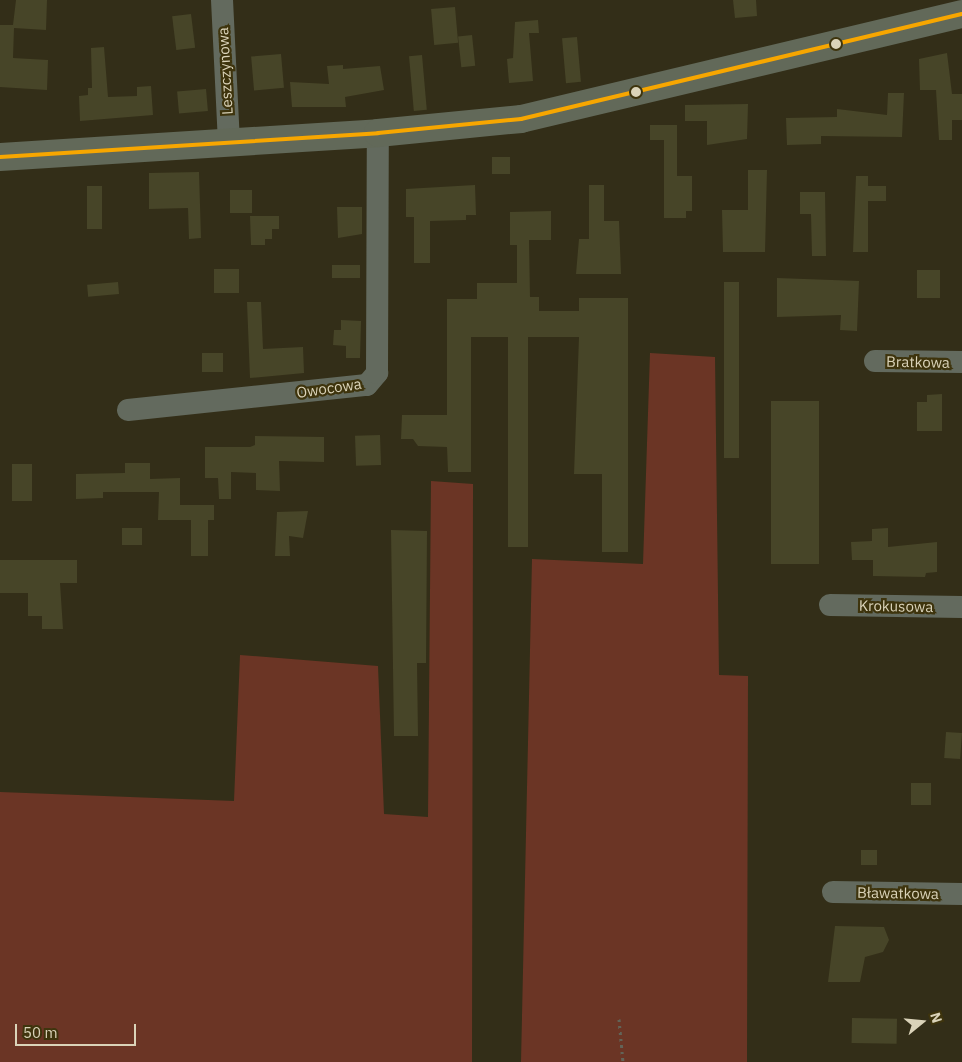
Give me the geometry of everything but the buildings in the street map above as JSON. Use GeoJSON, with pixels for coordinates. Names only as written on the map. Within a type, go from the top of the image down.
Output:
{"type":"FeatureCollection","features":[{"type":"Feature","properties":{"kind":"main road"},"geometry":{"type":"LineString","coordinates":[[0,157],[378,133],[521,119],[962,14]]}},
{"type":"Feature","properties":{"kind":"street","name":"Leszczynowa"},"geometry":{"type":"LineString","coordinates":[[222,0],[229,142]]}},
{"type":"Feature","properties":{"kind":"street","name":"Owocowa"},"geometry":{"type":"LineString","coordinates":[[128,410],[367,385],[377,373],[378,133]]}},
{"type":"Feature","properties":{"kind":"street","name":"Bratkowa"},"geometry":{"type":"LineString","coordinates":[[875,361],[962,362]]}},
{"type":"Feature","properties":{"kind":"street","name":"Krokusowa"},"geometry":{"type":"LineString","coordinates":[[830,605],[962,607]]}},
{"type":"Feature","properties":{"kind":"street","name":"Bławatkowa"},"geometry":{"type":"LineString","coordinates":[[833,892],[962,894]]}},
{"type":"Feature","properties":{"kind":"path"},"geometry":{"type":"LineString","coordinates":[[619,1019],[623,1062]]}},
{"type":"Feature","properties":{"kind":"shaded area"},"geometry":{"type":"Polygon","coordinates":[[[650,353],[715,357],[719,675],[748,676],[747,1062],[521,1062],[532,559],[643,564],[650,353]]]}},
{"type":"Feature","properties":{"kind":"shaded area"},"geometry":{"type":"Polygon","coordinates":[[[431,481],[473,484],[472,1062],[0,1062],[0,792],[234,801],[240,655],[378,666],[384,814],[428,817],[431,481]]]}},
{"type":"Feature","properties":{"kind":"transit line"},"geometry":{"type":"LineString","coordinates":[[0,157],[378,133],[521,119],[962,14]]}}]}
